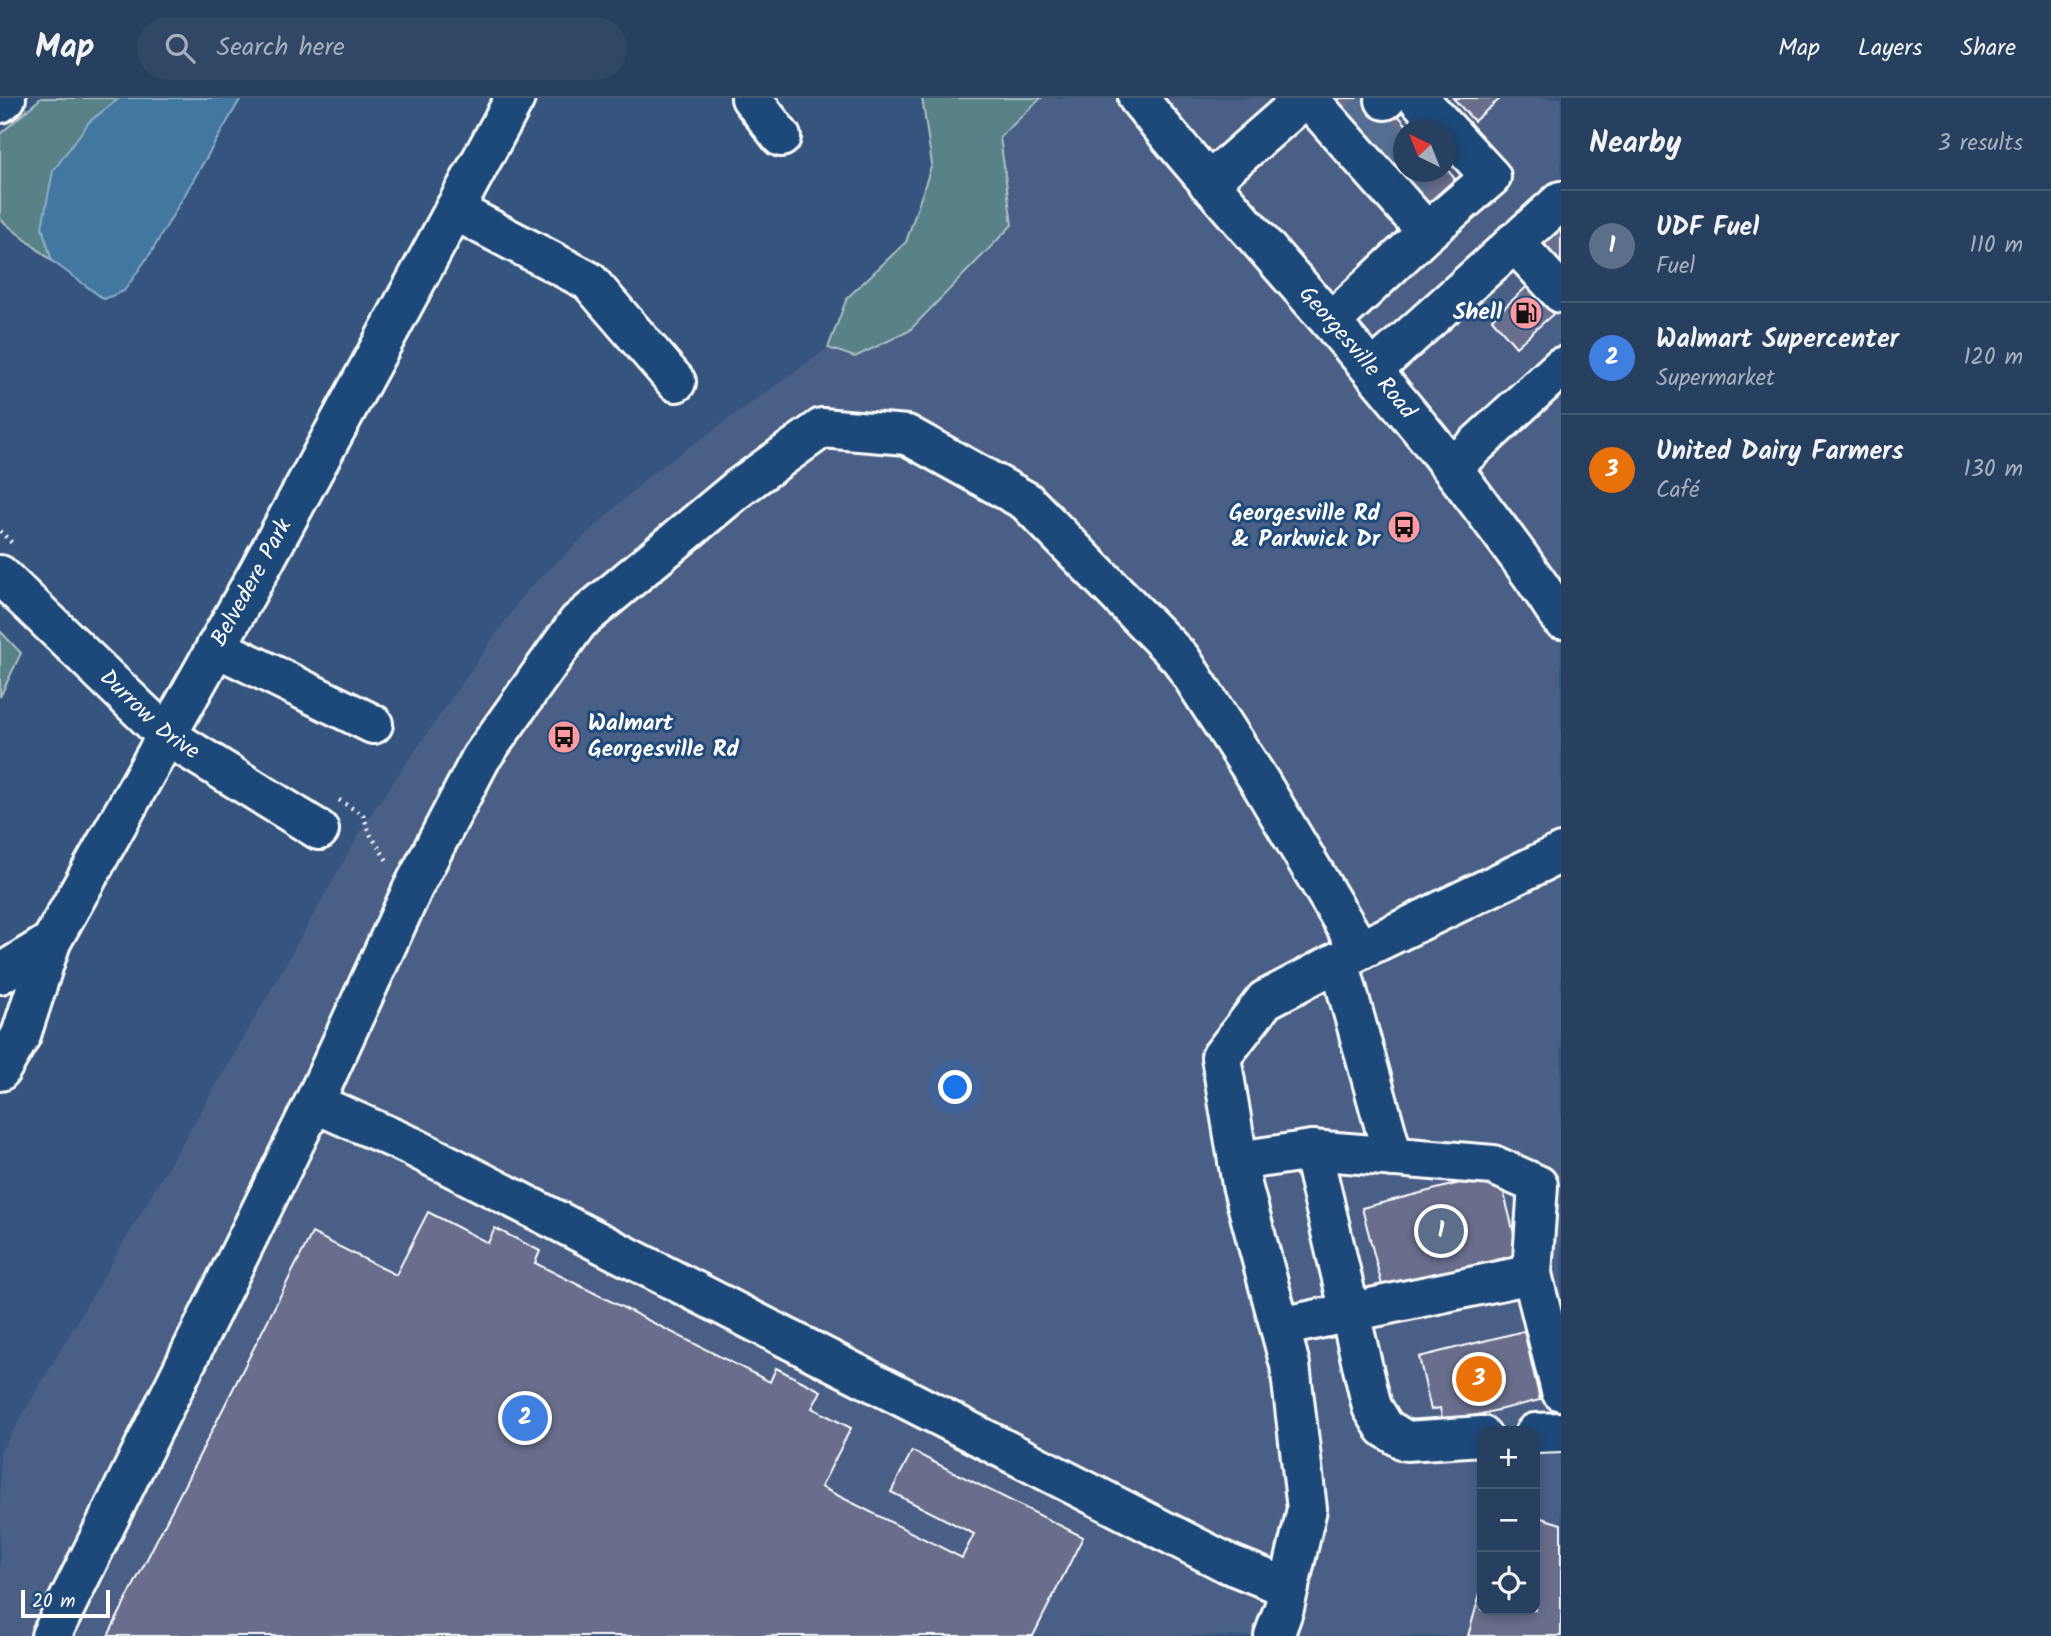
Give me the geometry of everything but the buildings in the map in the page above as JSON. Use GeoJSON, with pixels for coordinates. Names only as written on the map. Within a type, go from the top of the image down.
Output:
{"type":"FeatureCollection","features":[{"type":"Feature","properties":{"kind":"street"},"geometry":{"type":"LineString","coordinates":[[0,103],[6,98]]}},
{"type":"Feature","properties":{"kind":"street","name":"Belvedere Park"},"geometry":{"type":"LineString","coordinates":[[0,1072],[21,1035],[51,942],[216,648],[515,98]]}},
{"type":"Feature","properties":{"kind":"street"},"geometry":{"type":"LineString","coordinates":[[751,98],[781,137]]}},
{"type":"Feature","properties":{"kind":"street","name":"Georgesville Road"},"geometry":{"type":"LineString","coordinates":[[1138,98],[1208,183],[1373,370],[1452,467],[1540,586],[1561,619]]}},
{"type":"Feature","properties":{"kind":"street"},"geometry":{"type":"LineString","coordinates":[[1208,183],[1306,98],[1373,159],[1427,232]]}},
{"type":"Feature","properties":{"kind":"street"},"geometry":{"type":"LineString","coordinates":[[1331,322],[1427,232],[1491,177],[1418,117]]}},
{"type":"Feature","properties":{"kind":"street"},"geometry":{"type":"LineString","coordinates":[[1373,370],[1561,201]]}},
{"type":"Feature","properties":{"kind":"street"},"geometry":{"type":"LineString","coordinates":[[454,210],[589,281],[676,382]]}},
{"type":"Feature","properties":{"kind":"street"},"geometry":{"type":"LineString","coordinates":[[1514,242],[1561,293]]}},
{"type":"Feature","properties":{"kind":"street"},"geometry":{"type":"LineString","coordinates":[[1452,467],[1561,367]]}},
{"type":"Feature","properties":{"kind":"street"},"geometry":{"type":"LineString","coordinates":[[51,1636],[314,1103],[413,888],[481,758],[578,622],[740,487],[822,428],[907,435],[1026,501],[1181,659],[1260,782],[1349,955],[1393,1157]]}},
{"type":"Feature","properties":{"kind":"street","name":"Durrow Drive"},"geometry":{"type":"LineString","coordinates":[[0,575],[167,736],[320,830]]}},
{"type":"Feature","properties":{"kind":"street"},"geometry":{"type":"LineString","coordinates":[[216,648],[373,724]]}},
{"type":"Feature","properties":{"kind":"street"},"geometry":{"type":"LineString","coordinates":[[1274,1636],[1289,1588],[1307,1510],[1290,1365],[1242,1185],[1221,1057],[1265,1000],[1349,955],[1561,853]]}},
{"type":"Feature","properties":{"kind":"street"},"geometry":{"type":"LineString","coordinates":[[0,974],[51,942]]}},
{"type":"Feature","properties":{"kind":"street"},"geometry":{"type":"LineString","coordinates":[[314,1103],[411,1146],[1227,1563],[1289,1588]]}},
{"type":"Feature","properties":{"kind":"street"},"geometry":{"type":"LineString","coordinates":[[1238,1161],[1312,1150],[1493,1165],[1538,1185],[1532,1274],[1561,1391]]}},
{"type":"Feature","properties":{"kind":"street"},"geometry":{"type":"LineString","coordinates":[[1312,1150],[1372,1407],[1385,1429],[1406,1441],[1477,1436]]}},
{"type":"Feature","properties":{"kind":"street"},"geometry":{"type":"LineString","coordinates":[[1280,1327],[1532,1274]]}},
{"type":"Feature","properties":{"kind":"street"},"geometry":{"type":"LineString","coordinates":[[1540,1433],[1561,1432]]}},
{"type":"Feature","properties":{"kind":"shaded area"},"geometry":{"type":"Polygon","coordinates":[[[120,98],[241,98],[152,251],[124,291],[104,299],[52,261],[42,227],[53,171],[89,122],[120,98]]]}},
{"type":"Feature","properties":{"kind":"shaded area"},"geometry":{"type":"Polygon","coordinates":[[[1041,98],[1561,98],[1561,1636],[0,1636],[0,1453],[243,1039],[369,817],[526,591],[650,475],[828,348],[855,357],[1012,225],[1000,137],[1041,98]]]}},
{"type":"Feature","properties":{"kind":"green space"},"geometry":{"type":"Polygon","coordinates":[[[41,98],[120,98],[89,122],[42,227],[52,261],[0,219],[0,134],[41,98]]]}},
{"type":"Feature","properties":{"kind":"green space"},"geometry":{"type":"Polygon","coordinates":[[[922,98],[1041,98],[1000,137],[1012,225],[909,331],[855,357],[828,348],[847,298],[906,242],[932,164],[922,98]]]}},
{"type":"Feature","properties":{"kind":"green space"},"geometry":{"type":"Polygon","coordinates":[[[0,631],[21,653],[0,697],[0,631]]]}},
{"type":"Feature","properties":{"kind":"tunnel"},"geometry":{"type":"LineString","coordinates":[[1355,125],[1385,100]]}},
{"type":"Feature","properties":{"kind":"tunnel"},"geometry":{"type":"LineString","coordinates":[[1380,154],[1393,143]]}},
{"type":"Feature","properties":{"kind":"place","name":"Shell"},"geometry":{"type":"Point","coordinates":[1526,313]}},
{"type":"Feature","properties":{"kind":"place","name":"Georgesville Rd & Parkwick Dr"},"geometry":{"type":"Point","coordinates":[1404,527]}},
{"type":"Feature","properties":{"kind":"place","name":"Walmart Georgesville Rd"},"geometry":{"type":"Point","coordinates":[564,737]}},
{"type":"Feature","properties":{"kind":"place","name":"UDF Fuel"},"geometry":{"type":"Point","coordinates":[1441,1231]}},
{"type":"Feature","properties":{"kind":"place","name":"United Dairy Farmers"},"geometry":{"type":"Point","coordinates":[1479,1379]}},
{"type":"Feature","properties":{"kind":"place","name":"Walmart Supercenter"},"geometry":{"type":"Point","coordinates":[525,1418]}}]}
